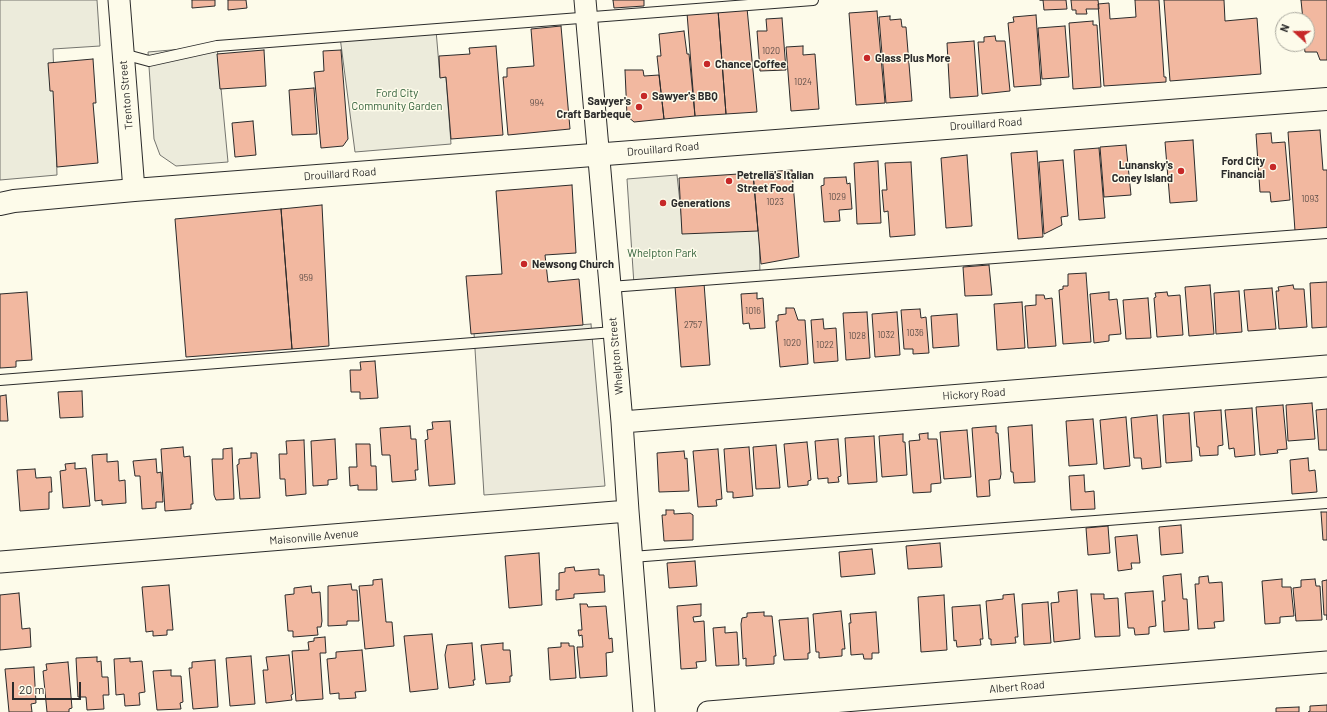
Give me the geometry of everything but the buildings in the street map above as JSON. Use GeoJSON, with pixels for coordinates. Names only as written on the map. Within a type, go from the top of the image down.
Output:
{"type":"FeatureCollection","features":[{"type":"Feature","properties":{"kind":"street","name":"Trenton Street"},"geometry":{"type":"LineString","coordinates":[[119,0],[134,190]]}},
{"type":"Feature","properties":{"kind":"street","name":"Whelpton Street"},"geometry":{"type":"LineString","coordinates":[[586,9],[622,422],[644,712]]}},
{"type":"Feature","properties":{"kind":"street","name":"Drouillard Road"},"geometry":{"type":"LineString","coordinates":[[0,204],[14,201],[134,190],[1327,99]]}},
{"type":"Feature","properties":{"kind":"street","name":"Hickory Road"},"geometry":{"type":"LineString","coordinates":[[622,422],[1327,366]]}},
{"type":"Feature","properties":{"kind":"street","name":"Maisonville Avenue"},"geometry":{"type":"LineString","coordinates":[[0,562],[628,511]]}},
{"type":"Feature","properties":{"kind":"street","name":"Albert Road"},"geometry":{"type":"LineString","coordinates":[[708,712],[1327,662]]}},
{"type":"Feature","properties":{"kind":"lane"},"geometry":{"type":"LineString","coordinates":[[123,54],[149,61],[217,46],[586,9],[813,0]]}},
{"type":"Feature","properties":{"kind":"lane"},"geometry":{"type":"LineString","coordinates":[[610,287],[1327,233]]}},
{"type":"Feature","properties":{"kind":"lane"},"geometry":{"type":"LineString","coordinates":[[0,380],[614,332]]}},
{"type":"Feature","properties":{"kind":"lane"},"geometry":{"type":"LineString","coordinates":[[632,556],[1327,503]]}},
{"type":"Feature","properties":{"kind":"green space"},"geometry":{"type":"Polygon","coordinates":[[[0,0],[97,0],[100,46],[53,49],[57,175],[0,180],[0,0]]]}},
{"type":"Feature","properties":{"kind":"green space","name":"Ford City Community Garden"},"geometry":{"type":"Polygon","coordinates":[[[436,30],[440,77],[446,77],[451,144],[355,152],[340,37],[436,30]]]}},
{"type":"Feature","properties":{"kind":"green space"},"geometry":{"type":"Polygon","coordinates":[[[217,46],[228,162],[176,166],[160,155],[154,139],[148,52],[217,46]]]}},
{"type":"Feature","properties":{"kind":"green space","name":"Whelpton Park"},"geometry":{"type":"Polygon","coordinates":[[[677,175],[683,230],[759,223],[760,276],[634,285],[627,179],[677,175]]]}},
{"type":"Feature","properties":{"kind":"shaded area"},"geometry":{"type":"Polygon","coordinates":[[[591,324],[605,486],[484,495],[474,333],[591,324]]]}},
{"type":"Feature","properties":{"kind":"place","name":"Glass Plus More"},"geometry":{"type":"Point","coordinates":[867,58]}},
{"type":"Feature","properties":{"kind":"place","name":"Chance Coffee"},"geometry":{"type":"Point","coordinates":[707,64]}},
{"type":"Feature","properties":{"kind":"place","name":"Sawyer's BBQ"},"geometry":{"type":"Point","coordinates":[644,96]}},
{"type":"Feature","properties":{"kind":"place","name":"Sawyer's Craft Barbeque"},"geometry":{"type":"Point","coordinates":[639,107]}},
{"type":"Feature","properties":{"kind":"place","name":"Ford City Financial"},"geometry":{"type":"Point","coordinates":[1273,167]}},
{"type":"Feature","properties":{"kind":"place","name":"Lunansky's Coney Island"},"geometry":{"type":"Point","coordinates":[1181,171]}},
{"type":"Feature","properties":{"kind":"place","name":"Petrella's Italian Street Food"},"geometry":{"type":"Point","coordinates":[729,181]}},
{"type":"Feature","properties":{"kind":"place","name":"Generations"},"geometry":{"type":"Point","coordinates":[663,203]}},
{"type":"Feature","properties":{"kind":"place","name":"Newsong Church"},"geometry":{"type":"Point","coordinates":[524,264]}}]}
